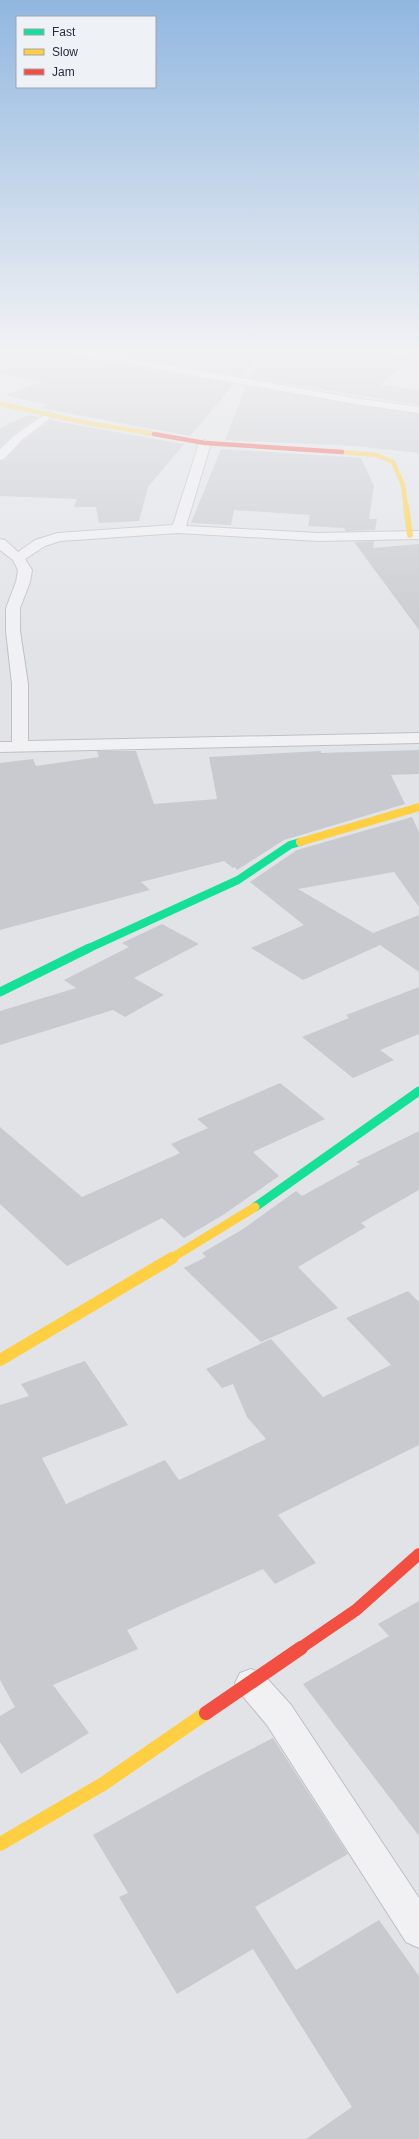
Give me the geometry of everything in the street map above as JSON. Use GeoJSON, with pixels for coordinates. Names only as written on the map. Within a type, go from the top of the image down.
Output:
{"type":"FeatureCollection","features":[{"type":"Feature","properties":{"kind":"street"},"geometry":{"type":"LineString","coordinates":[[178,529],[203,451]]}},
{"type":"Feature","properties":{"kind":"street"},"geometry":{"type":"LineString","coordinates":[[18,558],[40,543],[58,537],[110,532],[178,529],[318,537],[414,535],[398,468],[392,460],[366,453],[331,451]]}},
{"type":"Feature","properties":{"kind":"street"},"geometry":{"type":"LineString","coordinates":[[0,543],[18,558],[25,570],[23,582],[13,608],[13,631],[20,684],[20,747]]}},
{"type":"Feature","properties":{"kind":"street"},"geometry":{"type":"LineString","coordinates":[[0,747],[419,738]]}},
{"type":"Feature","properties":{"kind":"street"},"geometry":{"type":"LineString","coordinates":[[0,992],[87,949],[238,880],[290,845],[419,807]]}},
{"type":"Feature","properties":{"kind":"street"},"geometry":{"type":"LineString","coordinates":[[0,1360],[233,1222],[419,1091]]}},
{"type":"Feature","properties":{"kind":"street"},"geometry":{"type":"LineString","coordinates":[[0,1844],[102,1784],[356,1610],[419,1554]]}},
{"type":"Feature","properties":{"kind":"street"},"geometry":{"type":"LineString","coordinates":[[251,1682],[279,1715],[419,1930]]}},
{"type":"Feature","properties":{"kind":"building"},"geometry":{"type":"Polygon","coordinates":[[[14,451],[178,451],[148,487],[139,521],[99,523],[96,507],[74,507],[77,499],[0,496],[0,461],[5,460],[14,451]]]}},
{"type":"Feature","properties":{"kind":"building"},"geometry":{"type":"Polygon","coordinates":[[[220,451],[249,451],[361,458],[374,486],[369,519],[377,519],[375,530],[346,531],[344,528],[308,526],[310,515],[234,510],[231,525],[191,523],[220,451]]]}},
{"type":"Feature","properties":{"kind":"building"},"geometry":{"type":"Polygon","coordinates":[[[399,451],[419,451],[419,453],[399,451]]]}},
{"type":"Feature","properties":{"kind":"building"},"geometry":{"type":"Polygon","coordinates":[[[374,541],[373,548],[419,544],[419,630],[354,542],[374,541]]]}},
{"type":"Feature","properties":{"kind":"building"},"geometry":{"type":"Polygon","coordinates":[[[419,750],[419,774],[391,775],[405,804],[284,840],[237,870],[235,867],[233,868],[224,861],[141,882],[150,890],[0,930],[0,763],[33,759],[36,766],[99,757],[97,751],[136,751],[154,804],[217,799],[209,757],[321,751],[321,753],[419,750]]]}},
{"type":"Feature","properties":{"kind":"building"},"geometry":{"type":"Polygon","coordinates":[[[412,817],[419,832],[419,907],[394,872],[298,889],[373,933],[419,915],[419,972],[380,945],[303,980],[251,948],[304,925],[250,882],[297,850],[412,817]]]}},
{"type":"Feature","properties":{"kind":"building"},"geometry":{"type":"Polygon","coordinates":[[[162,924],[199,944],[134,978],[164,995],[125,1017],[113,1010],[0,1045],[0,1011],[76,988],[64,980],[129,947],[122,943],[162,924]]]}},
{"type":"Feature","properties":{"kind":"building"},"geometry":{"type":"Polygon","coordinates":[[[419,987],[419,1034],[380,1050],[394,1060],[353,1078],[302,1037],[349,1018],[346,1015],[419,987]]]}},
{"type":"Feature","properties":{"kind":"building"},"geometry":{"type":"Polygon","coordinates":[[[280,1083],[325,1119],[253,1152],[279,1176],[223,1215],[184,1238],[162,1218],[67,1266],[0,1204],[0,1127],[82,1197],[180,1153],[171,1144],[208,1128],[197,1119],[280,1083]]]}},
{"type":"Feature","properties":{"kind":"building"},"geometry":{"type":"Polygon","coordinates":[[[419,1131],[419,1190],[361,1223],[366,1227],[298,1267],[338,1308],[261,1342],[184,1268],[206,1257],[202,1253],[243,1229],[296,1191],[302,1196],[360,1164],[356,1162],[419,1131]]]}},
{"type":"Feature","properties":{"kind":"building"},"geometry":{"type":"Polygon","coordinates":[[[408,1291],[419,1302],[419,1445],[278,1515],[316,1563],[275,1584],[263,1569],[127,1630],[138,1649],[53,1685],[89,1733],[21,1774],[0,1742],[0,1716],[15,1707],[0,1680],[0,1405],[29,1396],[21,1384],[85,1361],[128,1425],[42,1458],[66,1504],[165,1460],[179,1480],[266,1439],[247,1417],[233,1384],[222,1388],[206,1369],[271,1339],[323,1397],[391,1365],[346,1318],[408,1291]]]}},
{"type":"Feature","properties":{"kind":"building"},"geometry":{"type":"Polygon","coordinates":[[[419,1601],[419,1836],[303,1684],[389,1636],[378,1624],[419,1601]]]}},
{"type":"Feature","properties":{"kind":"building"},"geometry":{"type":"Polygon","coordinates":[[[273,1738],[348,1854],[255,1907],[296,1970],[379,1920],[419,1976],[419,2139],[306,2139],[352,2107],[253,1949],[177,1994],[119,1897],[128,1893],[93,1835],[205,1773],[273,1738]]]}},
{"type":"Feature","properties":{"kind":"traffic: fast"},"geometry":{"type":"LineString","coordinates":[[0,992],[87,949],[238,880],[290,845],[300,842]]}},
{"type":"Feature","properties":{"kind":"traffic: fast"},"geometry":{"type":"LineString","coordinates":[[255,1207],[419,1091]]}},
{"type":"Feature","properties":{"kind":"traffic: slow"},"geometry":{"type":"LineString","coordinates":[[342,452],[376,455],[393,462],[403,485],[410,535]]}},
{"type":"Feature","properties":{"kind":"traffic: slow"},"geometry":{"type":"LineString","coordinates":[[300,842],[419,807]]}},
{"type":"Feature","properties":{"kind":"traffic: slow"},"geometry":{"type":"LineString","coordinates":[[0,1360],[233,1222],[255,1207]]}},
{"type":"Feature","properties":{"kind":"traffic: slow"},"geometry":{"type":"LineString","coordinates":[[0,1844],[103,1784],[206,1713]]}},
{"type":"Feature","properties":{"kind":"traffic: jam"},"geometry":{"type":"LineString","coordinates":[[324,451],[342,452]]}},
{"type":"Feature","properties":{"kind":"traffic: jam"},"geometry":{"type":"LineString","coordinates":[[206,1713],[356,1610],[419,1554]]}}]}
